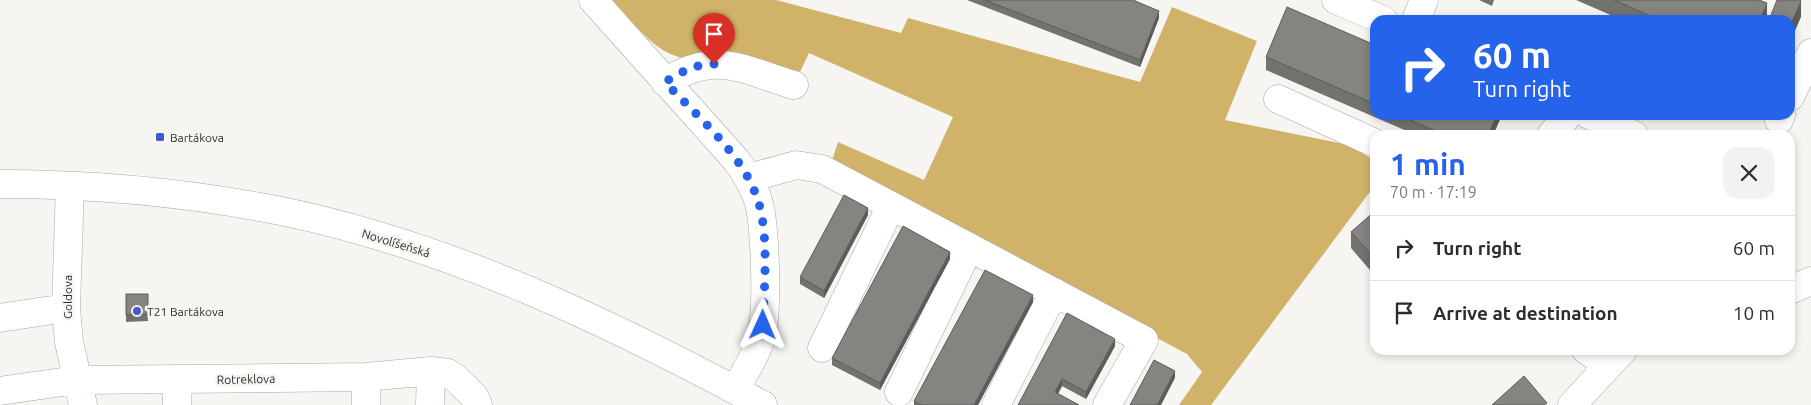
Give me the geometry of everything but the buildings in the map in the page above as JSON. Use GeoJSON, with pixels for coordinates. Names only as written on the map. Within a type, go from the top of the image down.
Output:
{"type":"FeatureCollection","features":[{"type":"Feature","properties":{"kind":"street"},"geometry":{"type":"LineString","coordinates":[[593,0],[721,142],[749,178],[757,196],[764,252],[763,325],[758,347],[736,390]]}},
{"type":"Feature","properties":{"kind":"street"},"geometry":{"type":"LineString","coordinates":[[1336,0],[1372,15]]}},
{"type":"Feature","properties":{"kind":"street"},"geometry":{"type":"LineString","coordinates":[[1418,15],[1424,0]]}},
{"type":"Feature","properties":{"kind":"street"},"geometry":{"type":"LineString","coordinates":[[1795,86],[1811,53]]}},
{"type":"Feature","properties":{"kind":"street"},"geometry":{"type":"LineString","coordinates":[[665,82],[685,70],[704,64],[724,64],[794,85]]}},
{"type":"Feature","properties":{"kind":"street"},"geometry":{"type":"LineString","coordinates":[[1278,99],[1370,141]]}},
{"type":"Feature","properties":{"kind":"street"},"geometry":{"type":"LineString","coordinates":[[1556,130],[1564,120]]}},
{"type":"Feature","properties":{"kind":"street"},"geometry":{"type":"LineString","coordinates":[[1600,120],[1623,130]]}},
{"type":"Feature","properties":{"kind":"street"},"geometry":{"type":"LineString","coordinates":[[749,178],[796,165],[822,169],[1144,340],[1107,405]]}},
{"type":"Feature","properties":{"kind":"street","name":"Novolíšeňská"},"geometry":{"type":"LineString","coordinates":[[0,184],[70,186],[153,193],[236,204],[282,211],[377,237],[482,271],[533,292],[636,339],[763,405]]}},
{"type":"Feature","properties":{"kind":"street","name":"Goldova"},"geometry":{"type":"LineString","coordinates":[[70,186],[66,308],[69,342],[80,392]]}},
{"type":"Feature","properties":{"kind":"street"},"geometry":{"type":"LineString","coordinates":[[822,348],[890,206]]}},
{"type":"Feature","properties":{"kind":"street"},"geometry":{"type":"LineString","coordinates":[[899,392],[969,248]]}},
{"type":"Feature","properties":{"kind":"street"},"geometry":{"type":"LineString","coordinates":[[1795,288],[1811,281]]}},
{"type":"Feature","properties":{"kind":"street"},"geometry":{"type":"LineString","coordinates":[[996,405],[1054,292]]}},
{"type":"Feature","properties":{"kind":"street"},"geometry":{"type":"LineString","coordinates":[[0,318],[66,308]]}},
{"type":"Feature","properties":{"kind":"street"},"geometry":{"type":"LineString","coordinates":[[1572,405],[1616,358]]}},
{"type":"Feature","properties":{"kind":"street"},"geometry":{"type":"LineString","coordinates":[[430,405],[431,371]]}},
{"type":"Feature","properties":{"kind":"street","name":"Rotreklova"},"geometry":{"type":"LineString","coordinates":[[0,391],[177,392],[431,371],[448,373],[454,377],[470,391],[478,405]]}},
{"type":"Feature","properties":{"kind":"street"},"geometry":{"type":"LineString","coordinates":[[366,377],[366,405]]}},
{"type":"Feature","properties":{"kind":"shaded area"},"geometry":{"type":"Polygon","coordinates":[[[612,0],[776,0],[901,33],[908,18],[1140,82],[1172,7],[1257,41],[1225,120],[1349,145],[1370,158],[1370,192],[1211,405],[1179,405],[1202,372],[1187,354],[831,164],[838,142],[924,180],[953,117],[809,53],[799,74],[680,57],[658,47],[612,0]]]}},
{"type":"Feature","properties":{"kind":"place","name":"Bartákova"},"geometry":{"type":"Point","coordinates":[160,137]}},
{"type":"Feature","properties":{"kind":"place","name":"T21 Bartákova"},"geometry":{"type":"Point","coordinates":[137,311]}},
{"type":"Feature","properties":{"kind":"route"},"geometry":{"type":"LineString","coordinates":[[714,64],[704,64],[685,70],[665,82],[736,160],[749,178],[757,196],[760,206],[764,252],[763,325]]}}]}
